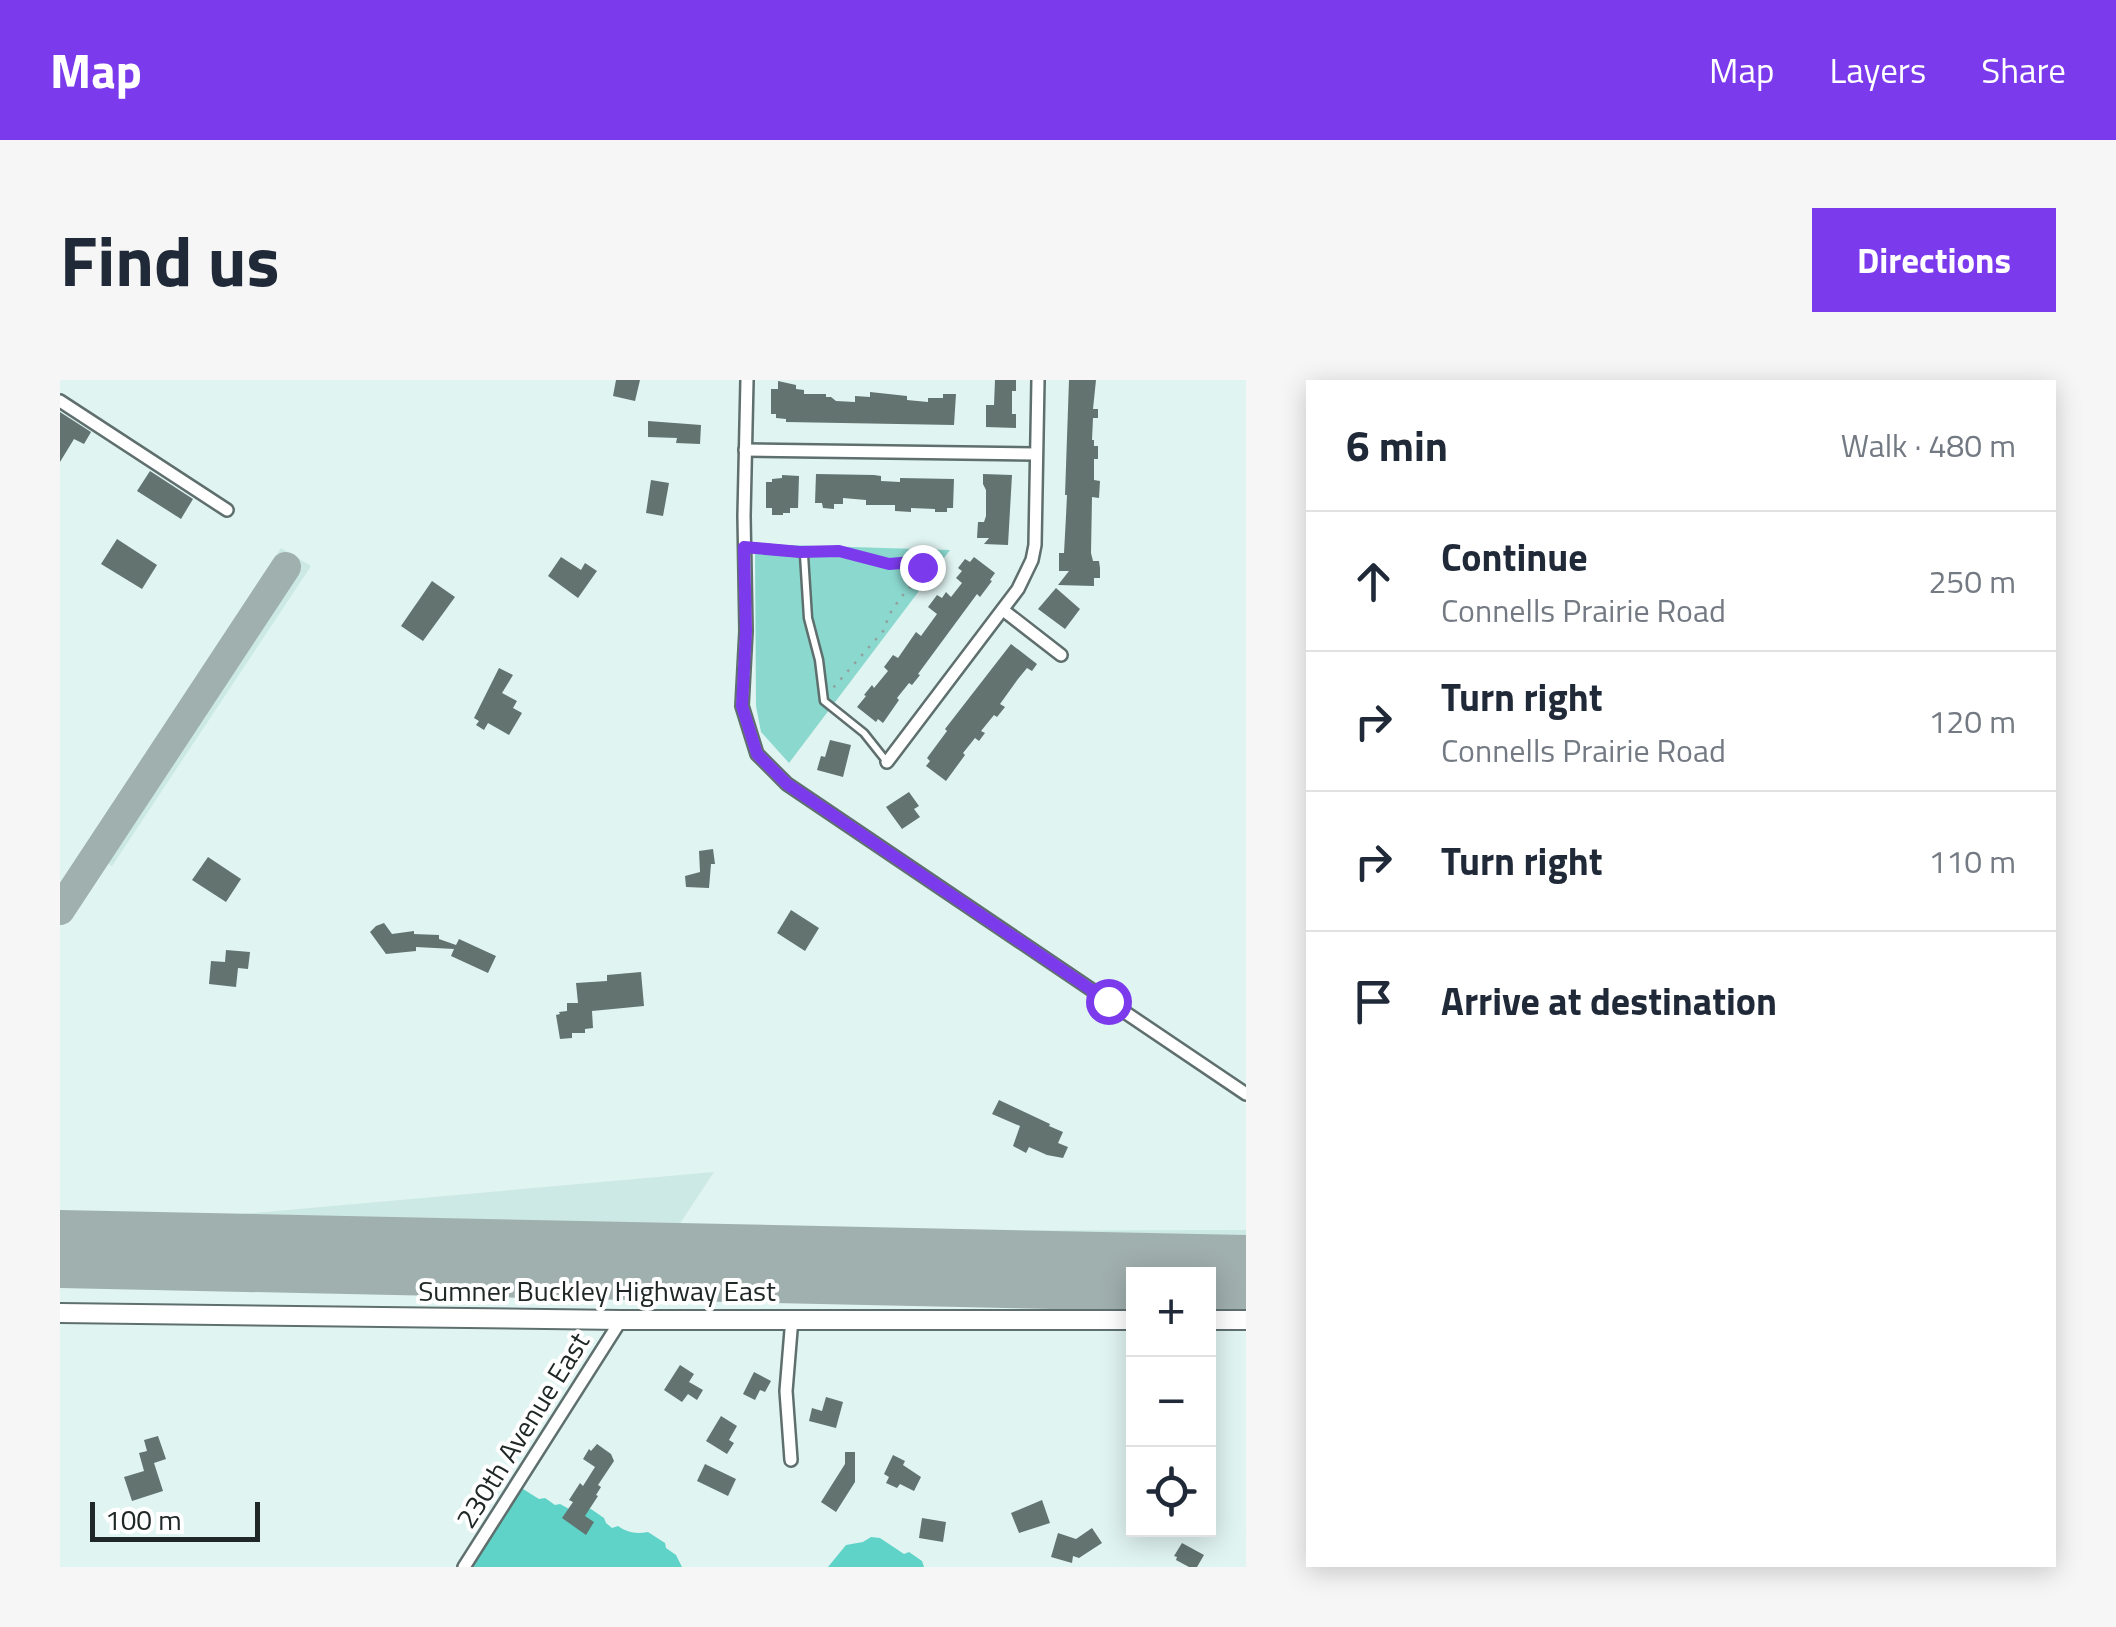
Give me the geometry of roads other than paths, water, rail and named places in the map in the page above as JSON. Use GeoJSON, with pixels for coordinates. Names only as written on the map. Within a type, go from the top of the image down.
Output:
{"type":"FeatureCollection","features":[{"type":"Feature","properties":{"kind":"street"},"geometry":{"type":"LineString","coordinates":[[746,380],[746,631],[742,706],[761,759],[787,784],[1246,1094]]}},
{"type":"Feature","properties":{"kind":"street"},"geometry":{"type":"LineString","coordinates":[[888,762],[1018,590],[1032,560],[1038,380]]}},
{"type":"Feature","properties":{"kind":"street"},"geometry":{"type":"LineString","coordinates":[[60,402],[227,510]]}},
{"type":"Feature","properties":{"kind":"street"},"geometry":{"type":"LineString","coordinates":[[745,450],[1035,454]]}},
{"type":"Feature","properties":{"kind":"street"},"geometry":{"type":"LineString","coordinates":[[1003,610],[1060,655]]}},
{"type":"Feature","properties":{"kind":"street","name":"Sumner Buckley Highway East"},"geometry":{"type":"LineString","coordinates":[[60,1313],[622,1320],[1126,1320]]}},
{"type":"Feature","properties":{"kind":"street"},"geometry":{"type":"LineString","coordinates":[[791,1460],[786,1391],[792,1318]]}},
{"type":"Feature","properties":{"kind":"street","name":"230th Avenue East"},"geometry":{"type":"LineString","coordinates":[[464,1567],[622,1320]]}},
{"type":"Feature","properties":{"kind":"street"},"geometry":{"type":"LineString","coordinates":[[1216,1320],[1246,1320]]}},
{"type":"Feature","properties":{"kind":"lane"},"geometry":{"type":"LineString","coordinates":[[744,547],[800,552],[804,556],[808,618],[824,701],[864,733],[888,762]]}}]}
